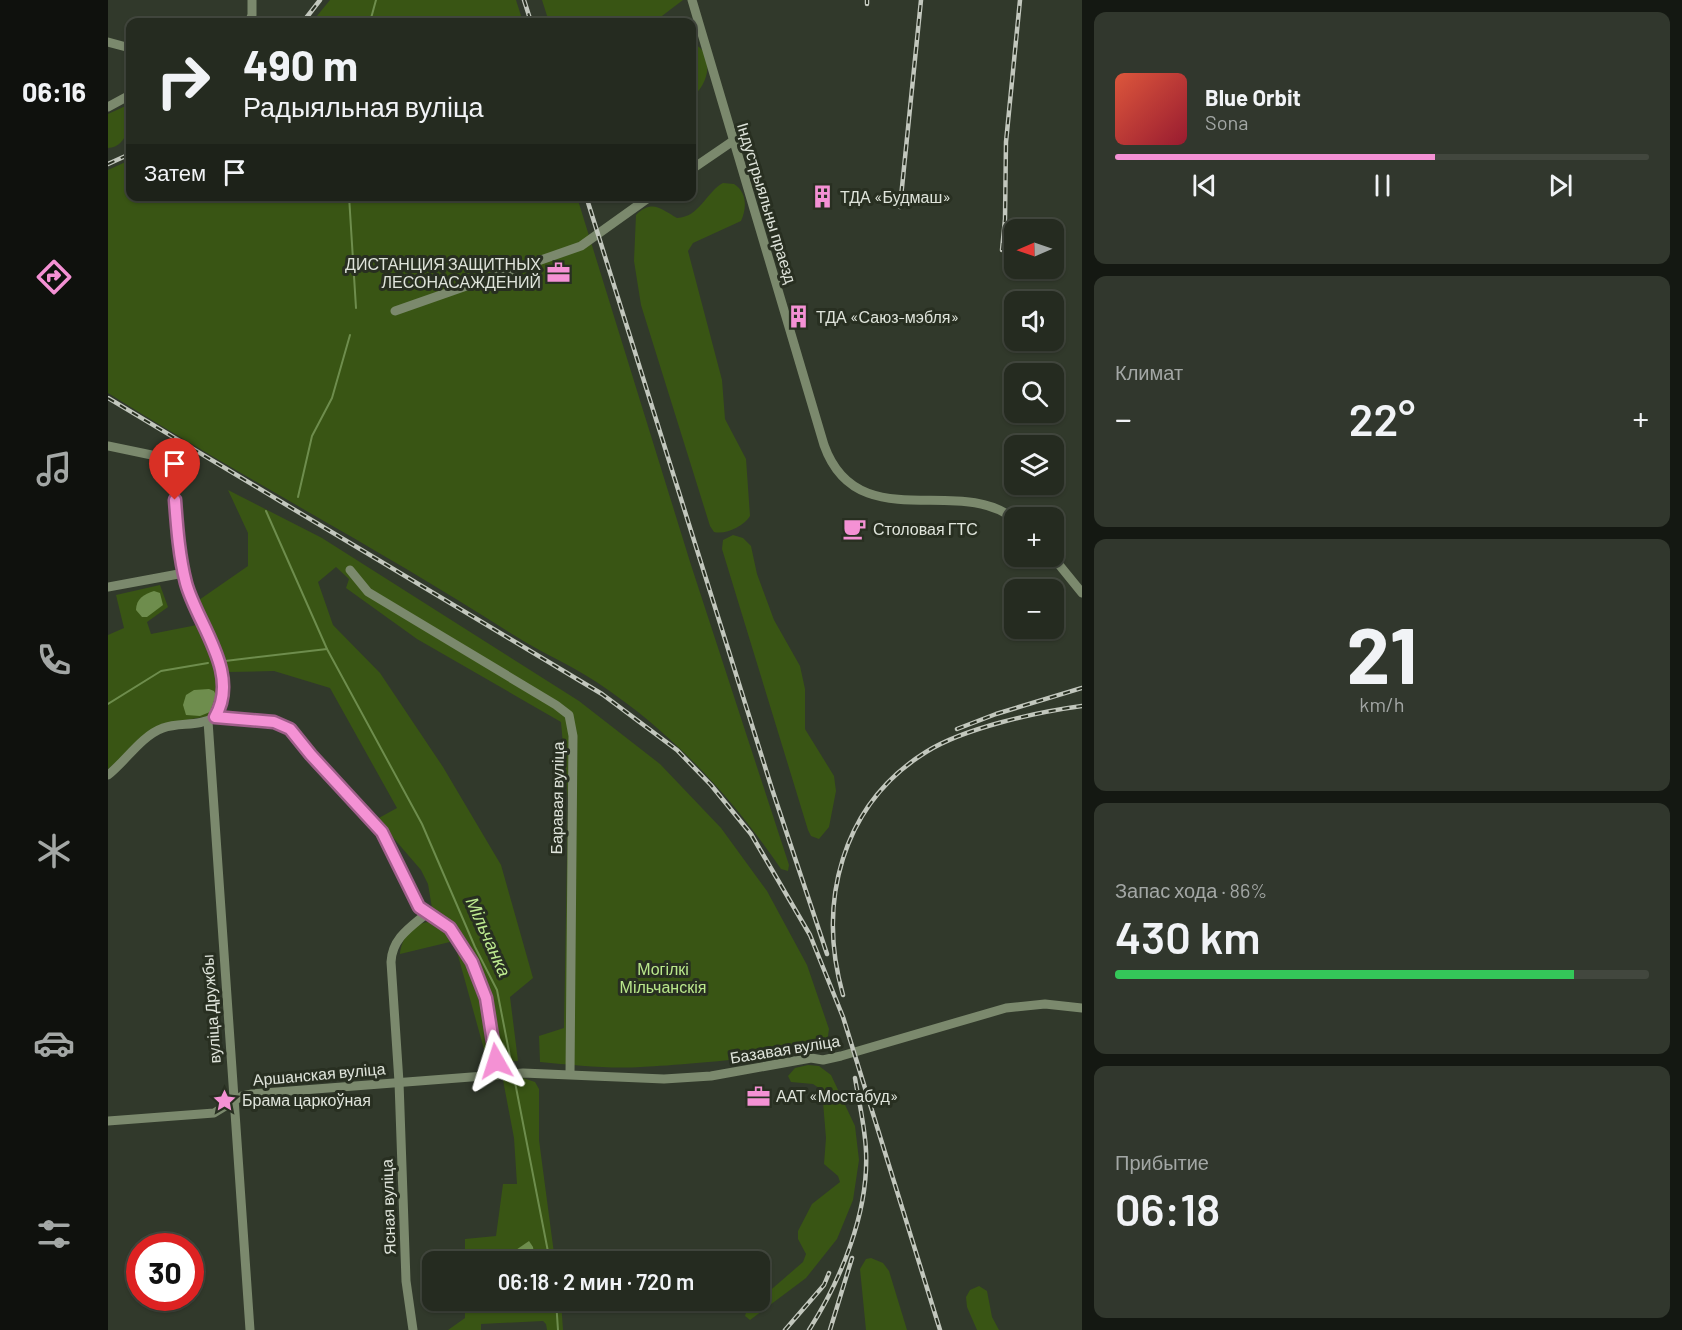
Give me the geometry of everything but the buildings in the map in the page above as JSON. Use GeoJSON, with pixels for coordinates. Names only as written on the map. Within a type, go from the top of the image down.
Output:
{"type":"FeatureCollection","features":[{"type":"Feature","properties":{"kind":"street"},"geometry":{"type":"LineString","coordinates":[[249,18],[250,0]]}},
{"type":"Feature","properties":{"kind":"street","name":"Індустрыяльны праезд"},"geometry":{"type":"LineString","coordinates":[[692,0],[824,445],[835,469],[845,482],[866,493],[908,499],[989,505],[1004,513]]}},
{"type":"Feature","properties":{"kind":"street"},"geometry":{"type":"LineString","coordinates":[[108,42],[126,47]]}},
{"type":"Feature","properties":{"kind":"street"},"geometry":{"type":"LineString","coordinates":[[108,107],[126,97]]}},
{"type":"Feature","properties":{"kind":"street"},"geometry":{"type":"LineString","coordinates":[[696,166],[733,141]]}},
{"type":"Feature","properties":{"kind":"street"},"geometry":{"type":"LineString","coordinates":[[395,311],[580,246],[644,201]]}},
{"type":"Feature","properties":{"kind":"street","name":"вуліца Дружбы"},"geometry":{"type":"LineString","coordinates":[[108,446],[166,458],[172,463],[184,573],[220,667],[220,706],[211,719],[233,1103],[250,1330]]}},
{"type":"Feature","properties":{"kind":"street"},"geometry":{"type":"LineString","coordinates":[[1061,567],[1082,593]]}},
{"type":"Feature","properties":{"kind":"street","name":"Баравая вуліца"},"geometry":{"type":"LineString","coordinates":[[350,570],[368,592],[556,705],[568,715],[573,736],[570,1074]]}},
{"type":"Feature","properties":{"kind":"street"},"geometry":{"type":"LineString","coordinates":[[108,587],[184,573]]}},
{"type":"Feature","properties":{"kind":"street"},"geometry":{"type":"LineString","coordinates":[[108,775],[155,732],[170,726],[211,719],[274,722],[290,729],[387,837],[416,903],[426,914],[457,934],[480,980],[490,1016],[500,1075]]}},
{"type":"Feature","properties":{"kind":"street","name":"Ясная вуліца"},"geometry":{"type":"LineString","coordinates":[[413,1330],[406,1281],[392,953],[399,938],[426,914]]}},
{"type":"Feature","properties":{"kind":"street","name":"Базавая вуліца"},"geometry":{"type":"LineString","coordinates":[[523,1073],[570,1074],[617,1079],[711,1076],[811,1058],[823,1060],[832,1058],[1010,1008],[1045,1004],[1082,1008]]}},
{"type":"Feature","properties":{"kind":"street","name":"Аршанская вуліца"},"geometry":{"type":"LineString","coordinates":[[108,1121],[214,1113],[242,1096],[252,1094],[523,1073]]}},
{"type":"Feature","properties":{"kind":"green space"},"geometry":{"type":"Polygon","coordinates":[[[330,0],[516,0],[522,18],[315,18],[330,0]]]}},
{"type":"Feature","properties":{"kind":"green space"},"geometry":{"type":"Polygon","coordinates":[[[542,0],[683,0],[659,18],[548,18],[542,0]]]}},
{"type":"Feature","properties":{"kind":"green space"},"geometry":{"type":"Polygon","coordinates":[[[696,45],[705,54],[707,61],[706,77],[696,94],[696,45]]]}},
{"type":"Feature","properties":{"kind":"green space"},"geometry":{"type":"Polygon","coordinates":[[[126,106],[126,133],[120,143],[108,148],[108,114],[126,106]]]}},
{"type":"Feature","properties":{"kind":"green space"},"geometry":{"type":"Polygon","coordinates":[[[126,162],[126,201],[578,201],[691,565],[789,865],[788,871],[781,869],[742,816],[699,767],[651,723],[598,683],[523,641],[412,572],[108,393],[108,170],[126,162]]]}},
{"type":"Feature","properties":{"kind":"green space"},"geometry":{"type":"Polygon","coordinates":[[[723,183],[734,184],[744,196],[745,206],[741,221],[693,243],[688,251],[722,380],[725,419],[746,459],[750,516],[734,529],[719,533],[714,532],[710,526],[641,305],[634,261],[636,215],[647,207],[656,207],[677,218],[685,217],[697,209],[723,183]]]}},
{"type":"Feature","properties":{"kind":"green space","name":"Могілкі Мільчанскія"},"geometry":{"type":"Polygon","coordinates":[[[228,490],[322,538],[579,701],[660,764],[721,828],[767,891],[807,965],[829,1029],[827,1043],[796,1052],[770,1056],[656,1066],[604,1067],[540,1062],[539,1036],[564,1028],[568,800],[561,722],[417,639],[346,588],[349,579],[336,567],[318,582],[333,625],[380,673],[443,767],[501,865],[533,978],[510,997],[518,1061],[501,1062],[493,1009],[476,959],[457,928],[432,908],[428,884],[421,870],[377,819],[397,808],[330,688],[274,671],[227,672],[216,637],[199,600],[248,566],[248,533],[228,490]]]}},
{"type":"Feature","properties":{"kind":"green space"},"geometry":{"type":"Polygon","coordinates":[[[733,535],[743,538],[751,546],[757,574],[774,620],[800,666],[805,689],[805,729],[834,776],[836,791],[829,827],[819,839],[811,836],[808,830],[722,549],[723,540],[733,535]]]}},
{"type":"Feature","properties":{"kind":"green space"},"geometry":{"type":"Polygon","coordinates":[[[160,585],[168,607],[147,622],[151,634],[197,625],[213,657],[219,683],[215,707],[209,716],[162,724],[108,769],[108,635],[124,628],[116,595],[160,585]]]}},
{"type":"Feature","properties":{"kind":"green space"},"geometry":{"type":"Polygon","coordinates":[[[428,922],[444,929],[457,942],[468,961],[483,1007],[493,1068],[490,1071],[454,941],[400,954],[408,933],[422,923],[428,922]]]}},
{"type":"Feature","properties":{"kind":"green space"},"geometry":{"type":"Polygon","coordinates":[[[808,1065],[819,1066],[831,1075],[855,1126],[859,1160],[853,1200],[837,1239],[806,1278],[770,1305],[770,1290],[803,1262],[806,1254],[798,1239],[798,1231],[812,1204],[840,1182],[838,1176],[824,1164],[826,1138],[822,1090],[813,1084],[791,1082],[788,1076],[795,1068],[808,1065]]]}},
{"type":"Feature","properties":{"kind":"green space"},"geometry":{"type":"Polygon","coordinates":[[[523,1078],[535,1082],[539,1089],[539,1140],[554,1251],[465,1251],[465,1239],[496,1236],[503,1184],[517,1184],[514,1138],[503,1080],[523,1078]]]}},
{"type":"Feature","properties":{"kind":"green space"},"geometry":{"type":"Polygon","coordinates":[[[871,1258],[883,1263],[889,1271],[907,1330],[866,1330],[860,1269],[866,1259],[871,1258]]]}},
{"type":"Feature","properties":{"kind":"green space"},"geometry":{"type":"Polygon","coordinates":[[[979,1286],[987,1291],[992,1317],[999,1330],[977,1330],[967,1307],[966,1297],[970,1290],[979,1286]]]}},
{"type":"Feature","properties":{"kind":"green space"},"geometry":{"type":"Polygon","coordinates":[[[465,1311],[562,1311],[563,1330],[547,1330],[543,1321],[481,1324],[481,1330],[448,1330],[465,1318],[465,1311]]]}},
{"type":"Feature","properties":{"kind":"green space"},"geometry":{"type":"Polygon","coordinates":[[[746,1311],[762,1311],[750,1320],[745,1316],[746,1311]]]}},
{"type":"Feature","properties":{"kind":"shaded area"},"geometry":{"type":"Polygon","coordinates":[[[154,591],[160,593],[163,605],[147,617],[142,617],[136,610],[137,603],[144,595],[154,591]]]}},
{"type":"Feature","properties":{"kind":"shaded area"},"geometry":{"type":"Polygon","coordinates":[[[209,689],[216,695],[210,712],[200,716],[186,715],[183,705],[186,695],[194,690],[209,689]]]}},
{"type":"Feature","properties":{"kind":"shaded area"},"geometry":{"type":"Polygon","coordinates":[[[529,1241],[534,1251],[514,1251],[529,1241]]]}},
{"type":"Feature","properties":{"kind":"waterway"},"geometry":{"type":"LineString","coordinates":[[371,18],[376,0]]}},
{"type":"Feature","properties":{"kind":"waterway"},"geometry":{"type":"LineString","coordinates":[[349,201],[356,308]]}},
{"type":"Feature","properties":{"kind":"waterway"},"geometry":{"type":"LineString","coordinates":[[298,497],[312,436],[332,398],[350,335]]}},
{"type":"Feature","properties":{"kind":"waterway","name":"Мільчанка"},"geometry":{"type":"LineString","coordinates":[[266,511],[327,649],[422,824],[475,947],[497,990],[513,1072]]}},
{"type":"Feature","properties":{"kind":"waterway"},"geometry":{"type":"LineString","coordinates":[[225,661],[327,649]]}},
{"type":"Feature","properties":{"kind":"waterway"},"geometry":{"type":"LineString","coordinates":[[108,704],[161,671],[208,663]]}},
{"type":"Feature","properties":{"kind":"waterway","name":"Мільчанка"},"geometry":{"type":"LineString","coordinates":[[514,1077],[548,1251]]}},
{"type":"Feature","properties":{"kind":"waterway","name":"Мільчанка"},"geometry":{"type":"LineString","coordinates":[[557,1311],[558,1330]]}},
{"type":"Feature","properties":{"kind":"railway"},"geometry":{"type":"LineString","coordinates":[[306,18],[320,0]]}},
{"type":"Feature","properties":{"kind":"railway"},"geometry":{"type":"LineString","coordinates":[[524,0],[530,18]]}},
{"type":"Feature","properties":{"kind":"railway"},"geometry":{"type":"LineString","coordinates":[[900,207],[921,0]]}},
{"type":"Feature","properties":{"kind":"railway"},"geometry":{"type":"LineString","coordinates":[[1002,250],[1005,219],[1006,142],[1020,0]]}},
{"type":"Feature","properties":{"kind":"railway"},"geometry":{"type":"LineString","coordinates":[[108,164],[126,156]]}},
{"type":"Feature","properties":{"kind":"railway"},"geometry":{"type":"LineString","coordinates":[[588,201],[772,789],[827,954]]}},
{"type":"Feature","properties":{"kind":"railway"},"geometry":{"type":"LineString","coordinates":[[108,398],[602,694],[677,750],[711,785],[751,834],[810,935],[843,1017],[940,1330]]}},
{"type":"Feature","properties":{"kind":"railway"},"geometry":{"type":"LineString","coordinates":[[957,729],[996,714],[1082,688]]}},
{"type":"Feature","properties":{"kind":"railway"},"geometry":{"type":"LineString","coordinates":[[843,995],[836,960],[833,926],[835,892],[843,859],[856,828],[874,799],[897,774],[942,743],[1001,722],[1082,706]]}},
{"type":"Feature","properties":{"kind":"railway"},"geometry":{"type":"LineString","coordinates":[[809,1330],[832,1290],[842,1267],[851,1245],[863,1198],[866,1151],[855,1078]]}},
{"type":"Feature","properties":{"kind":"railway"},"geometry":{"type":"LineString","coordinates":[[830,1330],[852,1258]]}},
{"type":"Feature","properties":{"kind":"railway"},"geometry":{"type":"LineString","coordinates":[[785,1330],[824,1285],[829,1273]]}},
{"type":"Feature","properties":{"kind":"place","name":"ТДА «Будмаш»"},"geometry":{"type":"Point","coordinates":[822,197]}},
{"type":"Feature","properties":{"kind":"place","name":"ДИСТАНЦИЯ ЗАЩИТНЫХ ЛЕСОНАСАЖДЕНИЙ"},"geometry":{"type":"Point","coordinates":[559,273]}},
{"type":"Feature","properties":{"kind":"place","name":"ТДА «Саюз-мэбля»"},"geometry":{"type":"Point","coordinates":[798,317]}},
{"type":"Feature","properties":{"kind":"place","name":"Столовая ГТС"},"geometry":{"type":"Point","coordinates":[855,529]}},
{"type":"Feature","properties":{"kind":"place","name":"ААТ «Мостабуд»"},"geometry":{"type":"Point","coordinates":[758,1096]}},
{"type":"Feature","properties":{"kind":"place","name":"Брама царкоўная"},"geometry":{"type":"Point","coordinates":[224,1100]}},
{"type":"Feature","properties":{"kind":"route"},"geometry":{"type":"LineString","coordinates":[[175,500],[187,585],[212,641],[220,667],[220,706],[215,717],[274,722],[290,729],[382,832],[390,843],[416,903],[422,911],[457,934],[472,962],[486,998],[496,1061]]}}]}
